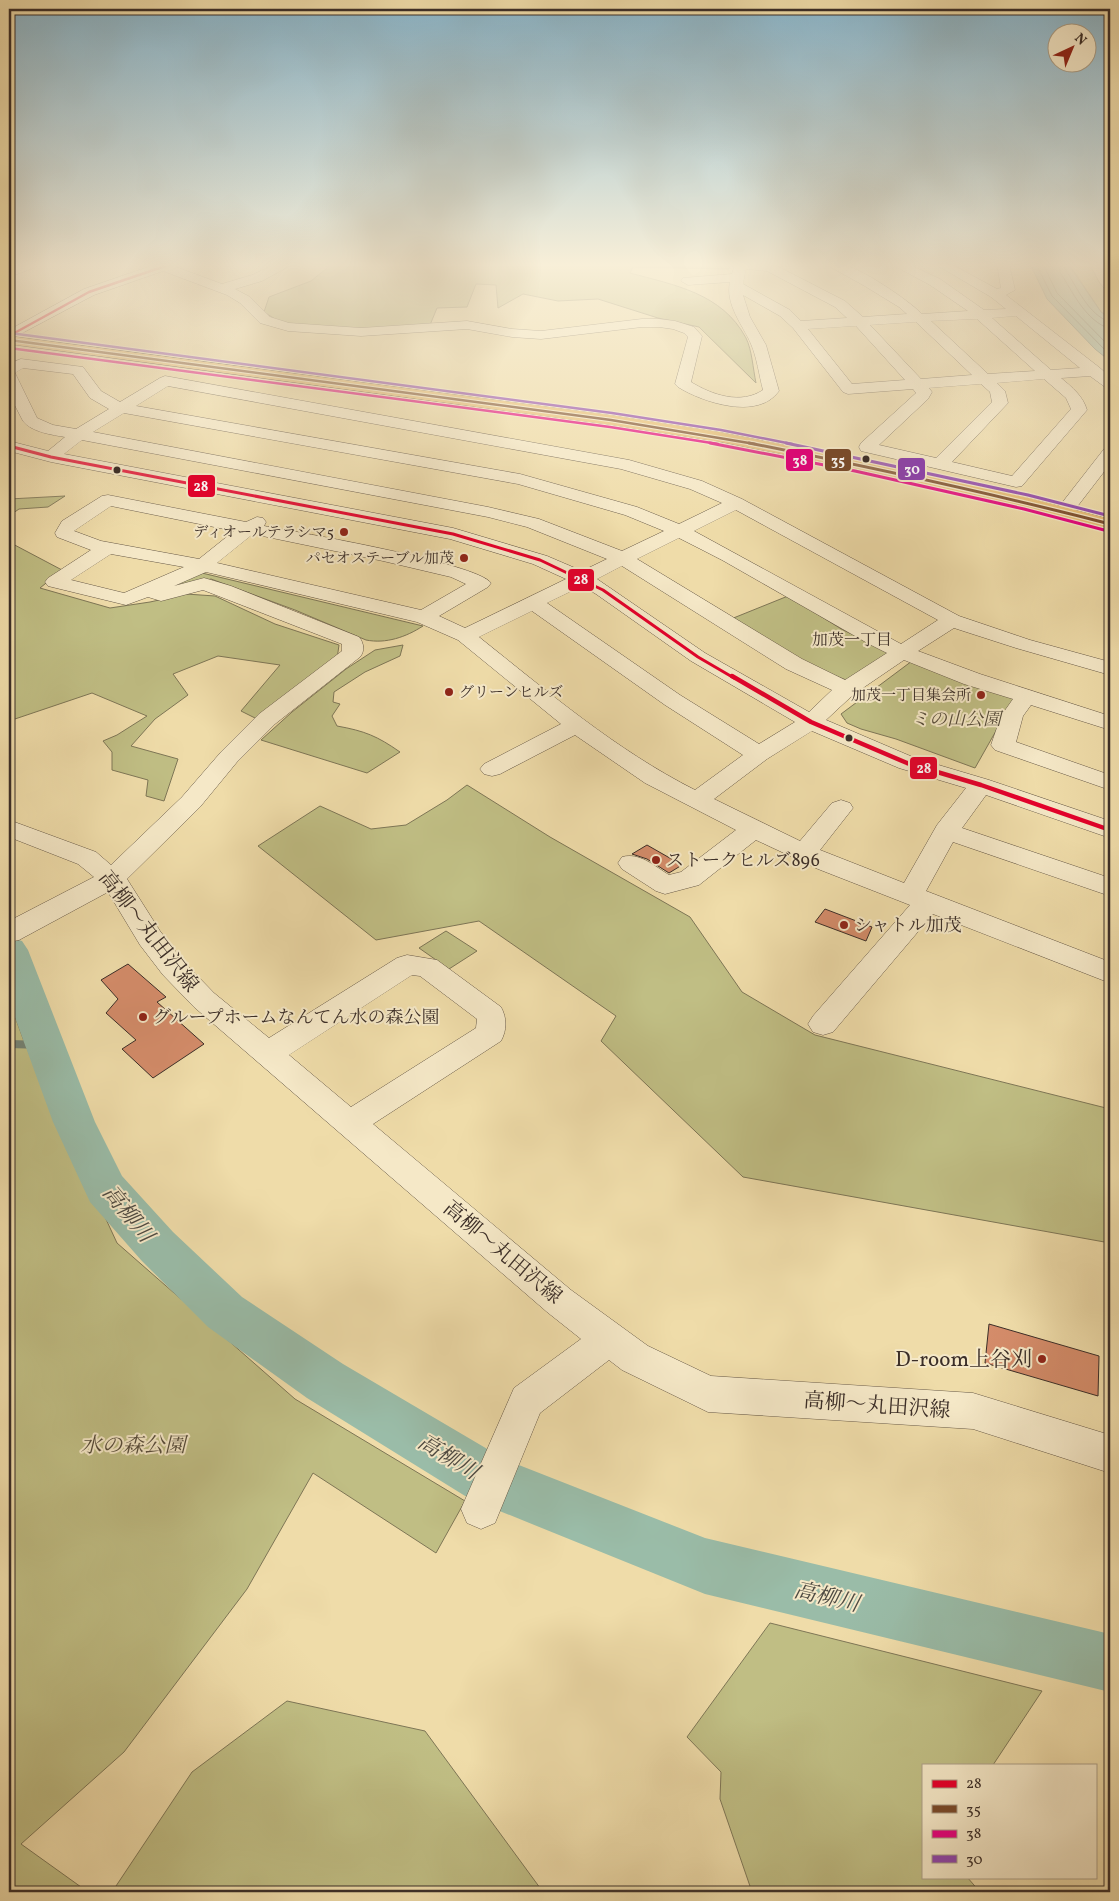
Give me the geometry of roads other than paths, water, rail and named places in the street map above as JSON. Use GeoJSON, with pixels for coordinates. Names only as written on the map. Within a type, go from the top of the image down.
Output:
{"type":"FeatureCollection","features":[{"type":"Feature","properties":{"kind":"main road"},"geometry":{"type":"LineString","coordinates":[[129,353],[702,434],[857,464],[1110,517]]}},
{"type":"Feature","properties":{"kind":"main road"},"geometry":{"type":"LineString","coordinates":[[1066,509],[1110,524]]}},
{"type":"Feature","properties":{"kind":"street"},"geometry":{"type":"LineString","coordinates":[[690,353],[682,384],[695,393],[719,400],[742,402],[764,398],[771,391],[761,353]]}},
{"type":"Feature","properties":{"kind":"street"},"geometry":{"type":"LineString","coordinates":[[820,353],[848,389],[1048,376],[1095,371]]}},
{"type":"Feature","properties":{"kind":"street"},"geometry":{"type":"LineString","coordinates":[[887,353],[924,392],[867,447],[1016,482],[1079,410],[1077,403],[1071,395],[1022,353]]}},
{"type":"Feature","properties":{"kind":"street"},"geometry":{"type":"LineString","coordinates":[[940,464],[1000,403],[997,391],[955,353]]}},
{"type":"Feature","properties":{"kind":"street"},"geometry":{"type":"LineString","coordinates":[[1072,353],[1110,384]]}},
{"type":"Feature","properties":{"kind":"street"},"geometry":{"type":"LineString","coordinates":[[9,370],[20,363],[78,370],[91,391],[100,401],[122,408],[352,443],[520,479],[631,511],[678,530],[729,556],[876,640],[904,653],[972,680],[1110,723]]}},
{"type":"Feature","properties":{"kind":"street"},"geometry":{"type":"LineString","coordinates":[[9,375],[19,400],[32,421],[49,429],[488,512],[533,523],[622,558],[794,664],[846,689]]}},
{"type":"Feature","properties":{"kind":"street"},"geometry":{"type":"LineString","coordinates":[[50,457],[78,434],[165,381],[352,443],[547,451],[623,464],[696,485],[736,503],[952,620],[1023,644],[1110,669]]}},
{"type":"Feature","properties":{"kind":"street"},"geometry":{"type":"LineString","coordinates":[[107,548],[55,582],[126,599],[199,568],[311,479],[352,443]]}},
{"type":"Feature","properties":{"kind":"street"},"geometry":{"type":"LineString","coordinates":[[9,446],[50,457],[127,470],[282,502],[453,534],[540,560],[603,590],[698,657],[811,722],[907,763],[981,785],[1110,830]]}},
{"type":"Feature","properties":{"kind":"street"},"geometry":{"type":"LineString","coordinates":[[488,512],[547,451]]}},
{"type":"Feature","properties":{"kind":"street"},"geometry":{"type":"LineString","coordinates":[[1066,509],[1110,453]]}},
{"type":"Feature","properties":{"kind":"street"},"geometry":{"type":"LineString","coordinates":[[424,617],[481,583],[458,573],[422,564],[108,500],[68,526],[64,533],[107,548],[203,565],[424,617],[465,636],[577,725],[653,778],[753,829],[804,852],[1110,973]]}},
{"type":"Feature","properties":{"kind":"street"},"geometry":{"type":"LineString","coordinates":[[465,636],[736,503]]}},
{"type":"Feature","properties":{"kind":"street"},"geometry":{"type":"LineString","coordinates":[[9,932],[112,879],[191,802],[229,757],[267,719],[353,653],[352,641],[224,590],[204,584],[161,595],[147,590]]}},
{"type":"Feature","properties":{"kind":"street"},"geometry":{"type":"LineString","coordinates":[[533,603],[587,638],[670,700],[716,730],[759,754]]}},
{"type":"Feature","properties":{"kind":"street"},"geometry":{"type":"LineString","coordinates":[[697,800],[759,754],[811,722],[846,689],[952,620]]}},
{"type":"Feature","properties":{"kind":"street"},"geometry":{"type":"LineString","coordinates":[[1026,696],[1012,716],[1003,745],[1110,782]]}},
{"type":"Feature","properties":{"kind":"street"},"geometry":{"type":"LineString","coordinates":[[492,769],[577,725]]}},
{"type":"Feature","properties":{"kind":"street"},"geometry":{"type":"LineString","coordinates":[[823,1024],[920,899],[926,865],[946,831],[981,785]]}},
{"type":"Feature","properties":{"kind":"street"},"geometry":{"type":"LineString","coordinates":[[804,852],[841,808]]}},
{"type":"Feature","properties":{"kind":"street","name":"高柳～丸田沢線"},"geometry":{"type":"LineString","coordinates":[[9,828],[87,858],[112,879],[123,892],[150,938],[173,968],[204,1000],[559,1301],[634,1358],[708,1394],[973,1412],[1110,1454]]}},
{"type":"Feature","properties":{"kind":"street"},"geometry":{"type":"LineString","coordinates":[[631,863],[665,885],[690,879],[753,829]]}},
{"type":"Feature","properties":{"kind":"street"},"geometry":{"type":"LineString","coordinates":[[946,831],[1110,887]]}},
{"type":"Feature","properties":{"kind":"street"},"geometry":{"type":"LineString","coordinates":[[268,1053],[407,965],[427,967],[490,1015],[491,1033],[350,1123]]}},
{"type":"Feature","properties":{"kind":"street"},"geometry":{"type":"LineString","coordinates":[[481,1509],[527,1400],[609,1338]]}},
{"type":"Feature","properties":{"kind":"water"},"geometry":{"type":"Polygon","coordinates":[[[1100,353],[1110,353],[1110,361],[1100,353]]]}},
{"type":"Feature","properties":{"kind":"waterway","name":"高柳川"},"geometry":{"type":"LineString","coordinates":[[9,950],[74,1122],[106,1189],[157,1246],[225,1312],[325,1381],[489,1480],[705,1566],[1110,1663]]}},
{"type":"Feature","properties":{"kind":"waterway"},"geometry":{"type":"LineString","coordinates":[[9,1044],[45,1045]]}},
{"type":"Feature","properties":{"kind":"place","name":"ディオールテラシマ5"},"geometry":{"type":"Point","coordinates":[344,532]}},
{"type":"Feature","properties":{"kind":"place","name":"パセオステーブル加茂"},"geometry":{"type":"Point","coordinates":[464,558]}},
{"type":"Feature","properties":{"kind":"place","name":"グリーンヒルズ"},"geometry":{"type":"Point","coordinates":[449,692]}},
{"type":"Feature","properties":{"kind":"place","name":"加茂一丁目集会所"},"geometry":{"type":"Point","coordinates":[981,695]}},
{"type":"Feature","properties":{"kind":"place","name":"ストークヒルズ896"},"geometry":{"type":"Point","coordinates":[656,860]}},
{"type":"Feature","properties":{"kind":"place","name":"シャトル加茂"},"geometry":{"type":"Point","coordinates":[844,925]}},
{"type":"Feature","properties":{"kind":"place","name":"グループホームなんてん水の森公園"},"geometry":{"type":"Point","coordinates":[143,1017]}},
{"type":"Feature","properties":{"kind":"place","name":"D-room上谷刈"},"geometry":{"type":"Point","coordinates":[1042,1359]}},
{"type":"Feature","properties":{"kind":"district","name":"加茂一丁目"},"geometry":{"type":"Point","coordinates":[852,639]}},
{"type":"Feature","properties":{"kind":"park label","name":"ミの山公園"},"geometry":{"type":"Point","coordinates":[956,719]}},
{"type":"Feature","properties":{"kind":"park label","name":"水の森公園"},"geometry":{"type":"Point","coordinates":[133,1445]}}]}
